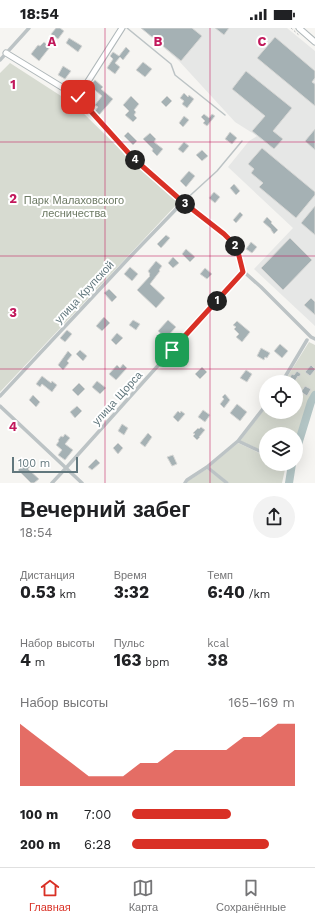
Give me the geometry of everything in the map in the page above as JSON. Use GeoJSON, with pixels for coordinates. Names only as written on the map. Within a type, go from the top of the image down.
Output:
{"type":"FeatureCollection","features":[{"type":"Feature","properties":{"kind":"street"},"geometry":{"type":"LineString","coordinates":[[0,60],[29,28]]}},
{"type":"Feature","properties":{"kind":"street"},"geometry":{"type":"LineString","coordinates":[[78,97],[122,28]]}},
{"type":"Feature","properties":{"kind":"street"},"geometry":{"type":"LineString","coordinates":[[299,28],[315,42]]}},
{"type":"Feature","properties":{"kind":"street"},"geometry":{"type":"LineString","coordinates":[[6,53],[78,97],[133,158],[234,244],[238,252],[243,272],[261,287],[311,337],[315,339]]}},
{"type":"Feature","properties":{"kind":"street","name":"улица Крупской"},"geometry":{"type":"LineString","coordinates":[[0,396],[128,258],[183,202]]}},
{"type":"Feature","properties":{"kind":"street","name":"улица Щорса"},"geometry":{"type":"LineString","coordinates":[[52,483],[243,272]]}},
{"type":"Feature","properties":{"kind":"street"},"geometry":{"type":"LineString","coordinates":[[286,375],[307,340]]}},
{"type":"Feature","properties":{"kind":"street"},"geometry":{"type":"LineString","coordinates":[[0,406],[82,483]]}},
{"type":"Feature","properties":{"kind":"street"},"geometry":{"type":"LineString","coordinates":[[185,483],[187,480],[208,468],[238,441],[259,414]]}},
{"type":"Feature","properties":{"kind":"street"},"geometry":{"type":"LineString","coordinates":[[238,441],[259,451]]}},
{"type":"Feature","properties":{"kind":"street"},"geometry":{"type":"LineString","coordinates":[[208,468],[227,483]]}},
{"type":"Feature","properties":{"kind":"lane"},"geometry":{"type":"LineString","coordinates":[[127,28],[171,64],[175,75],[225,115]]}},
{"type":"Feature","properties":{"kind":"lane"},"geometry":{"type":"LineString","coordinates":[[183,202],[217,171],[242,141]]}},
{"type":"Feature","properties":{"kind":"shaded area"},"geometry":{"type":"Polygon","coordinates":[[[141,28],[287,28],[315,51],[315,326],[254,269],[293,228],[228,167],[249,141],[257,136],[235,122],[179,61],[141,28]]]}},
{"type":"Feature","properties":{"kind":"green space","name":"Парк Малаховского лесничества"},"geometry":{"type":"Polygon","coordinates":[[[10,63],[75,105],[137,166],[178,203],[0,392],[0,73],[10,63]]]}},
{"type":"Feature","properties":{"kind":"green space"},"geometry":{"type":"Polygon","coordinates":[[[309,342],[315,345],[315,392],[309,401],[303,419],[303,375],[288,375],[309,342]]]}},
{"type":"Feature","properties":{"kind":"green space"},"geometry":{"type":"Polygon","coordinates":[[[259,416],[259,419],[303,419],[300,427],[259,427],[259,449],[240,441],[259,416]]]}},
{"type":"Feature","properties":{"kind":"green space"},"geometry":{"type":"Polygon","coordinates":[[[238,443],[259,453],[259,471],[285,471],[282,483],[229,483],[209,467],[238,443]]]}},
{"type":"Feature","properties":{"kind":"green space"},"geometry":{"type":"Polygon","coordinates":[[[207,469],[225,483],[187,483],[188,481],[207,469]]]}},
{"type":"Feature","properties":{"kind":"building"},"geometry":{"type":"Polygon","coordinates":[[[56,28],[60,28],[64,31],[58,39],[51,34],[56,28]]]}},
{"type":"Feature","properties":{"kind":"building"},"geometry":{"type":"Polygon","coordinates":[[[141,28],[192,28],[202,36],[181,61],[141,28]]]}},
{"type":"Feature","properties":{"kind":"building"},"geometry":{"type":"Polygon","coordinates":[[[215,28],[229,28],[224,35],[215,28]]]}},
{"type":"Feature","properties":{"kind":"building"},"geometry":{"type":"Polygon","coordinates":[[[275,37],[315,71],[315,78],[312,82],[315,84],[315,106],[257,58],[275,37]]]}},
{"type":"Feature","properties":{"kind":"building"},"geometry":{"type":"Polygon","coordinates":[[[69,38],[82,46],[78,52],[66,43],[69,38]]]}},
{"type":"Feature","properties":{"kind":"building"},"geometry":{"type":"Polygon","coordinates":[[[44,42],[50,47],[39,61],[31,54],[38,45],[40,46],[44,42]]]}},
{"type":"Feature","properties":{"kind":"building"},"geometry":{"type":"Polygon","coordinates":[[[126,47],[130,51],[123,60],[120,57],[115,63],[120,67],[115,74],[107,68],[113,59],[110,56],[113,52],[119,56],[126,47]]]}},
{"type":"Feature","properties":{"kind":"building"},"geometry":{"type":"Polygon","coordinates":[[[143,62],[152,69],[145,77],[136,70],[143,62]]]}},
{"type":"Feature","properties":{"kind":"building"},"geometry":{"type":"Polygon","coordinates":[[[63,66],[71,71],[65,79],[58,75],[63,66]]]}},
{"type":"Feature","properties":{"kind":"building"},"geometry":{"type":"Polygon","coordinates":[[[246,71],[292,108],[273,131],[283,139],[274,149],[252,131],[265,116],[232,89],[246,71]]]}},
{"type":"Feature","properties":{"kind":"building"},"geometry":{"type":"Polygon","coordinates":[[[95,80],[103,87],[101,89],[113,99],[99,115],[95,111],[98,107],[95,105],[102,96],[90,86],[95,80]]]}},
{"type":"Feature","properties":{"kind":"building"},"geometry":{"type":"Polygon","coordinates":[[[184,93],[188,97],[189,95],[194,99],[187,108],[182,104],[184,101],[180,98],[184,93]]]}},
{"type":"Feature","properties":{"kind":"building"},"geometry":{"type":"Polygon","coordinates":[[[131,96],[139,104],[134,110],[136,112],[134,115],[137,118],[133,122],[125,115],[129,111],[123,105],[131,96]]]}},
{"type":"Feature","properties":{"kind":"building"},"geometry":{"type":"Polygon","coordinates":[[[167,96],[172,101],[166,107],[161,102],[167,96]]]}},
{"type":"Feature","properties":{"kind":"building"},"geometry":{"type":"Polygon","coordinates":[[[204,114],[209,118],[212,114],[215,116],[207,126],[203,123],[205,121],[201,117],[204,114]]]}},
{"type":"Feature","properties":{"kind":"building"},"geometry":{"type":"Polygon","coordinates":[[[184,116],[189,120],[183,127],[179,123],[184,116]]]}},
{"type":"Feature","properties":{"kind":"building"},"geometry":{"type":"Polygon","coordinates":[[[315,129],[315,150],[305,141],[315,129]]]}},
{"type":"Feature","properties":{"kind":"building"},"geometry":{"type":"Polygon","coordinates":[[[128,132],[137,141],[133,145],[124,136],[128,132]]]}},
{"type":"Feature","properties":{"kind":"building"},"geometry":{"type":"Polygon","coordinates":[[[230,132],[237,138],[232,144],[225,139],[230,132]]]}},
{"type":"Feature","properties":{"kind":"building"},"geometry":{"type":"Polygon","coordinates":[[[150,133],[156,139],[154,142],[163,149],[157,156],[152,151],[153,149],[143,139],[150,133]]]}},
{"type":"Feature","properties":{"kind":"building"},"geometry":{"type":"Polygon","coordinates":[[[184,142],[189,146],[183,153],[178,149],[184,142]]]}},
{"type":"Feature","properties":{"kind":"building"},"geometry":{"type":"Polygon","coordinates":[[[262,148],[315,192],[315,195],[296,218],[259,187],[263,183],[251,173],[254,169],[248,164],[262,148]]]}},
{"type":"Feature","properties":{"kind":"building"},"geometry":{"type":"Polygon","coordinates":[[[202,150],[208,156],[202,161],[196,155],[202,150]]]}},
{"type":"Feature","properties":{"kind":"building"},"geometry":{"type":"Polygon","coordinates":[[[189,171],[195,176],[186,187],[180,181],[189,171]]]}},
{"type":"Feature","properties":{"kind":"building"},"geometry":{"type":"Polygon","coordinates":[[[234,184],[240,191],[236,195],[230,188],[234,184]]]}},
{"type":"Feature","properties":{"kind":"building"},"geometry":{"type":"Polygon","coordinates":[[[214,192],[220,197],[215,203],[209,198],[214,192]]]}},
{"type":"Feature","properties":{"kind":"building"},"geometry":{"type":"Polygon","coordinates":[[[315,206],[315,235],[301,223],[315,206]]]}},
{"type":"Feature","properties":{"kind":"building"},"geometry":{"type":"Polygon","coordinates":[[[240,212],[243,215],[236,223],[233,220],[240,212]]]}},
{"type":"Feature","properties":{"kind":"building"},"geometry":{"type":"Polygon","coordinates":[[[267,217],[278,230],[274,234],[263,222],[267,217]]]}},
{"type":"Feature","properties":{"kind":"building"},"geometry":{"type":"Polygon","coordinates":[[[166,235],[170,238],[161,248],[157,244],[166,235]]]}},
{"type":"Feature","properties":{"kind":"building"},"geometry":{"type":"Polygon","coordinates":[[[290,238],[312,260],[283,290],[261,268],[290,238]]]}},
{"type":"Feature","properties":{"kind":"building"},"geometry":{"type":"Polygon","coordinates":[[[251,242],[257,247],[252,253],[246,249],[251,242]]]}},
{"type":"Feature","properties":{"kind":"building"},"geometry":{"type":"Polygon","coordinates":[[[186,249],[195,257],[190,262],[182,254],[186,249]]]}},
{"type":"Feature","properties":{"kind":"building"},"geometry":{"type":"Polygon","coordinates":[[[173,257],[179,263],[173,268],[168,263],[173,257]]]}},
{"type":"Feature","properties":{"kind":"building"},"geometry":{"type":"Polygon","coordinates":[[[156,261],[162,266],[150,284],[165,298],[156,308],[137,290],[150,276],[148,271],[156,261]]]}},
{"type":"Feature","properties":{"kind":"building"},"geometry":{"type":"Polygon","coordinates":[[[130,267],[138,274],[132,281],[124,274],[130,267]]]}},
{"type":"Feature","properties":{"kind":"building"},"geometry":{"type":"Polygon","coordinates":[[[205,268],[212,274],[207,279],[200,274],[205,268]]]}},
{"type":"Feature","properties":{"kind":"building"},"geometry":{"type":"Polygon","coordinates":[[[109,289],[117,297],[112,302],[104,293],[109,289]]]}},
{"type":"Feature","properties":{"kind":"building"},"geometry":{"type":"Polygon","coordinates":[[[311,298],[315,302],[315,315],[304,305],[311,298]]]}},
{"type":"Feature","properties":{"kind":"building"},"geometry":{"type":"Polygon","coordinates":[[[104,317],[110,323],[102,331],[96,326],[104,317]]]}},
{"type":"Feature","properties":{"kind":"building"},"geometry":{"type":"Polygon","coordinates":[[[133,320],[140,324],[136,330],[129,325],[133,320]]]}},
{"type":"Feature","properties":{"kind":"building"},"geometry":{"type":"Polygon","coordinates":[[[168,320],[176,327],[166,338],[158,331],[168,320]]]}},
{"type":"Feature","properties":{"kind":"building"},"geometry":{"type":"Polygon","coordinates":[[[237,321],[250,332],[242,342],[236,337],[239,334],[234,329],[236,327],[233,325],[237,321]]]}},
{"type":"Feature","properties":{"kind":"building"},"geometry":{"type":"Polygon","coordinates":[[[67,330],[72,334],[65,342],[60,338],[67,330]]]}},
{"type":"Feature","properties":{"kind":"building"},"geometry":{"type":"Polygon","coordinates":[[[117,333],[123,338],[116,345],[111,340],[117,333]]]}},
{"type":"Feature","properties":{"kind":"building"},"geometry":{"type":"Polygon","coordinates":[[[280,344],[288,351],[282,358],[274,351],[280,344]]]}},
{"type":"Feature","properties":{"kind":"building"},"geometry":{"type":"Polygon","coordinates":[[[261,348],[270,353],[264,360],[257,356],[261,348]]]}},
{"type":"Feature","properties":{"kind":"building"},"geometry":{"type":"Polygon","coordinates":[[[80,350],[87,356],[83,361],[76,354],[80,350]]]}},
{"type":"Feature","properties":{"kind":"building"},"geometry":{"type":"Polygon","coordinates":[[[68,351],[72,355],[67,361],[69,363],[63,370],[58,365],[68,351]]]}},
{"type":"Feature","properties":{"kind":"building"},"geometry":{"type":"Polygon","coordinates":[[[123,364],[127,368],[116,380],[109,374],[117,365],[120,368],[123,364]]]}},
{"type":"Feature","properties":{"kind":"building"},"geometry":{"type":"Polygon","coordinates":[[[311,365],[315,370],[310,376],[305,372],[311,365]]]}},
{"type":"Feature","properties":{"kind":"building"},"geometry":{"type":"Polygon","coordinates":[[[202,367],[207,372],[200,379],[195,374],[202,367]]]}},
{"type":"Feature","properties":{"kind":"building"},"geometry":{"type":"Polygon","coordinates":[[[246,370],[252,374],[247,382],[240,378],[246,370]]]}},
{"type":"Feature","properties":{"kind":"building"},"geometry":{"type":"Polygon","coordinates":[[[297,371],[301,374],[300,375],[294,375],[297,371]]]}},
{"type":"Feature","properties":{"kind":"building"},"geometry":{"type":"Polygon","coordinates":[[[42,376],[51,383],[52,381],[57,385],[52,392],[42,384],[40,387],[36,384],[42,376]]]}},
{"type":"Feature","properties":{"kind":"building"},"geometry":{"type":"Polygon","coordinates":[[[97,381],[106,388],[100,394],[92,387],[97,381]]]}},
{"type":"Feature","properties":{"kind":"building"},"geometry":{"type":"Polygon","coordinates":[[[79,383],[85,389],[78,396],[72,390],[79,383]]]}},
{"type":"Feature","properties":{"kind":"building"},"geometry":{"type":"Polygon","coordinates":[[[305,386],[311,389],[307,396],[303,393],[305,386]]]}},
{"type":"Feature","properties":{"kind":"building"},"geometry":{"type":"Polygon","coordinates":[[[225,394],[230,400],[224,408],[220,404],[224,399],[222,397],[225,394]]]}},
{"type":"Feature","properties":{"kind":"building"},"geometry":{"type":"Polygon","coordinates":[[[33,395],[40,402],[36,407],[29,400],[33,395]]]}},
{"type":"Feature","properties":{"kind":"building"},"geometry":{"type":"Polygon","coordinates":[[[237,404],[247,412],[240,421],[230,413],[237,404]]]}},
{"type":"Feature","properties":{"kind":"building"},"geometry":{"type":"Polygon","coordinates":[[[77,406],[82,411],[75,418],[70,412],[77,406]]]}},
{"type":"Feature","properties":{"kind":"building"},"geometry":{"type":"Polygon","coordinates":[[[203,410],[210,415],[205,422],[198,417],[203,410]]]}},
{"type":"Feature","properties":{"kind":"building"},"geometry":{"type":"Polygon","coordinates":[[[178,411],[185,414],[178,422],[173,417],[178,411]]]}},
{"type":"Feature","properties":{"kind":"building"},"geometry":{"type":"Polygon","coordinates":[[[122,424],[128,428],[124,435],[118,431],[122,424]]]}},
{"type":"Feature","properties":{"kind":"building"},"geometry":{"type":"Polygon","coordinates":[[[201,427],[205,430],[197,440],[193,436],[195,434],[193,433],[201,427]]]}},
{"type":"Feature","properties":{"kind":"building"},"geometry":{"type":"Polygon","coordinates":[[[148,433],[152,437],[145,447],[140,443],[148,433]]]}},
{"type":"Feature","properties":{"kind":"building"},"geometry":{"type":"Polygon","coordinates":[[[65,434],[70,438],[65,444],[73,450],[65,460],[58,455],[62,450],[56,445],[61,436],[63,437],[65,434]]]}},
{"type":"Feature","properties":{"kind":"building"},"geometry":{"type":"Polygon","coordinates":[[[118,443],[123,448],[118,454],[113,448],[118,443]]]}},
{"type":"Feature","properties":{"kind":"building"},"geometry":{"type":"Polygon","coordinates":[[[173,455],[177,464],[172,466],[167,457],[173,455]]]}},
{"type":"Feature","properties":{"kind":"building"},"geometry":{"type":"Polygon","coordinates":[[[96,459],[100,463],[92,470],[88,467],[96,459]]]}},
{"type":"Feature","properties":{"kind":"building"},"geometry":{"type":"Polygon","coordinates":[[[27,461],[32,465],[28,469],[39,479],[34,483],[31,483],[18,470],[27,461]]]}},
{"type":"Feature","properties":{"kind":"waterway"},"geometry":{"type":"LineString","coordinates":[[303,428],[311,402],[315,395]]}},
{"type":"Feature","properties":{"kind":"waterway"},"geometry":{"type":"LineString","coordinates":[[289,483],[291,471]]}},
{"type":"Feature","properties":{"kind":"route"},"geometry":{"type":"LineString","coordinates":[[78,97],[133,158],[183,202],[224,234],[234,244],[238,252],[243,272],[172,350]]}}]}
